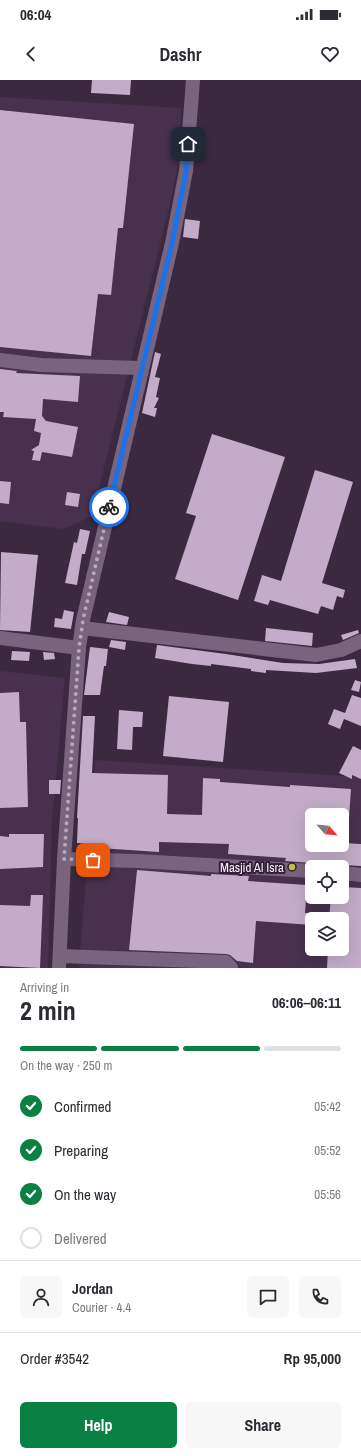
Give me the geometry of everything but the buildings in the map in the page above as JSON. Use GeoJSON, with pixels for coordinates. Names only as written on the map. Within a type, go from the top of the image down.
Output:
{"type":"FeatureCollection","features":[{"type":"Feature","properties":{"kind":"street"},"geometry":{"type":"LineString","coordinates":[[193,80],[186,172],[172,243],[82,628],[79,648],[64,859],[60,962],[226,962],[231,968]]}},
{"type":"Feature","properties":{"kind":"street"},"geometry":{"type":"LineString","coordinates":[[0,360],[41,364],[142,368]]}},
{"type":"Feature","properties":{"kind":"street"},"geometry":{"type":"LineString","coordinates":[[82,628],[316,655],[341,650],[361,641]]}},
{"type":"Feature","properties":{"kind":"street"},"geometry":{"type":"LineString","coordinates":[[0,638],[79,648]]}},
{"type":"Feature","properties":{"kind":"street"},"geometry":{"type":"LineString","coordinates":[[64,859],[137,861],[305,872]]}},
{"type":"Feature","properties":{"kind":"street"},"geometry":{"type":"LineString","coordinates":[[349,874],[361,875]]}},
{"type":"Feature","properties":{"kind":"shaded area"},"geometry":{"type":"Polygon","coordinates":[[[0,97],[181,108],[180,154],[169,208],[92,516],[64,529],[0,521],[0,97]]]}},
{"type":"Feature","properties":{"kind":"shaded area"},"geometry":{"type":"Polygon","coordinates":[[[0,671],[65,678],[52,822],[48,968],[0,968],[0,671]]]}},
{"type":"Feature","properties":{"kind":"shaded area"},"geometry":{"type":"Polygon","coordinates":[[[95,760],[361,777],[361,968],[79,968],[95,760]]]}},
{"type":"Feature","properties":{"kind":"way so far"},"geometry":{"type":"LineString","coordinates":[[93,860],[64,859],[79,648],[83,620],[109,507]]}},
{"type":"Feature","properties":{"kind":"place","name":"Masjid Al Isra"},"geometry":{"type":"Point","coordinates":[292,867]}},
{"type":"Feature","properties":{"kind":"route"},"geometry":{"type":"LineString","coordinates":[[109,507],[172,243],[186,172],[188,144]]}}]}
